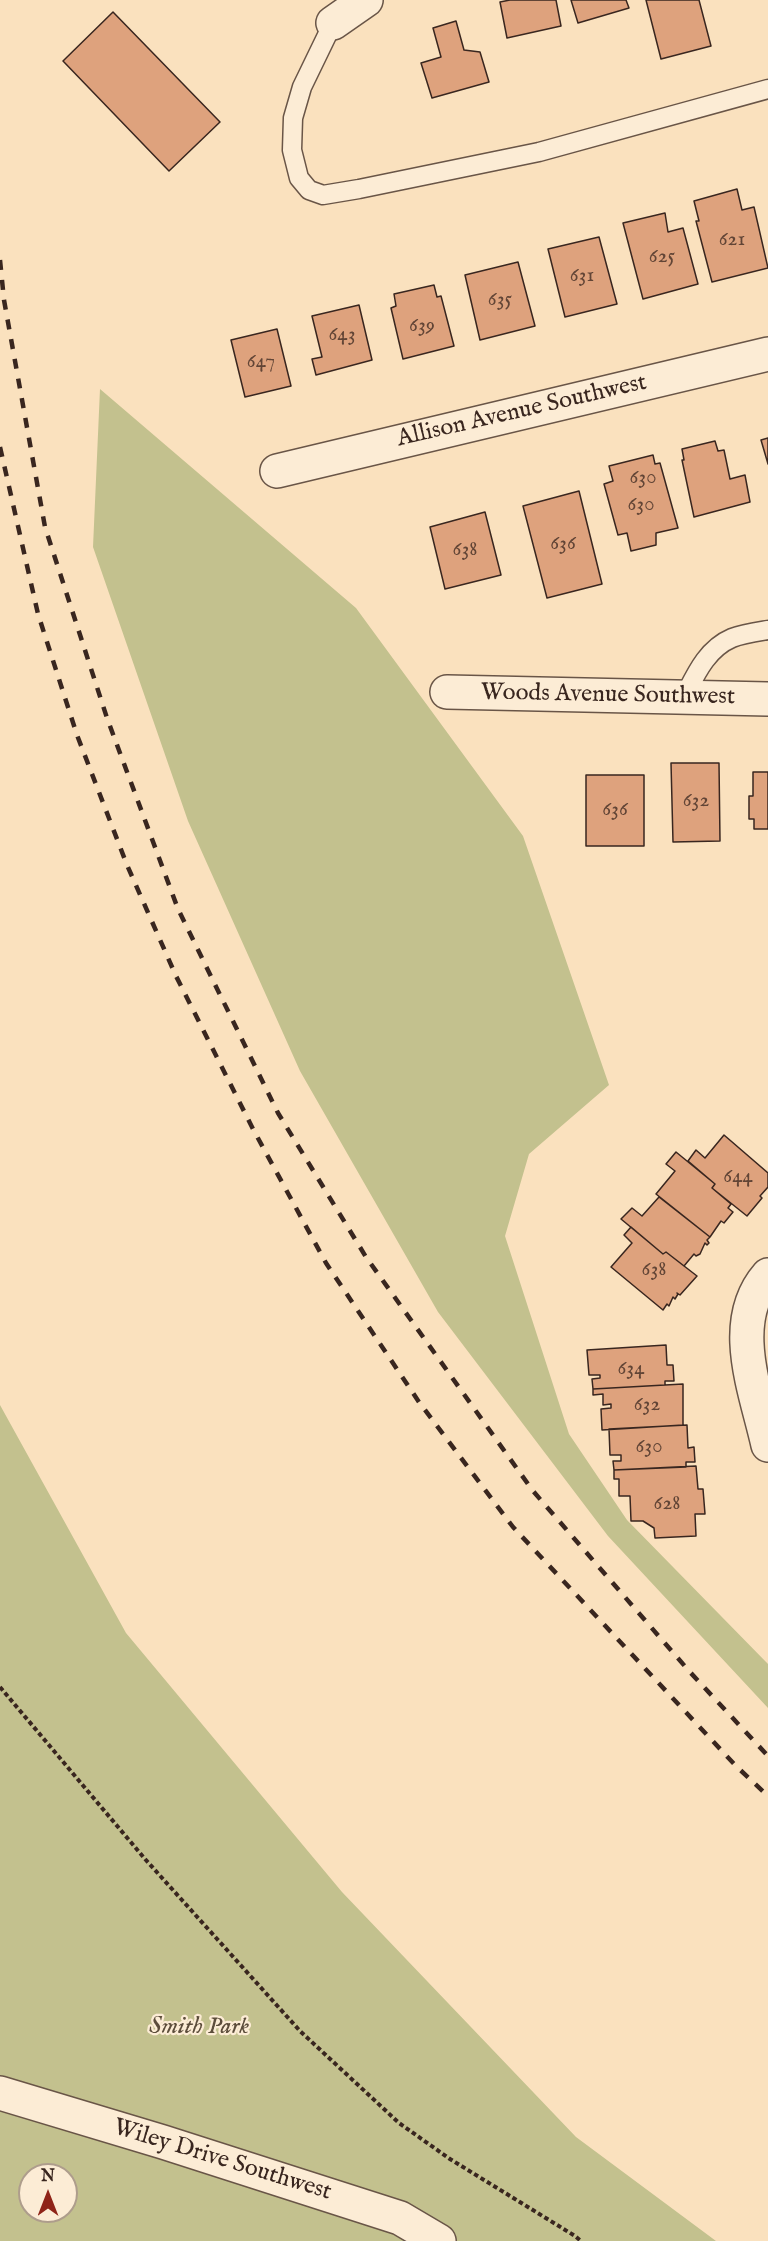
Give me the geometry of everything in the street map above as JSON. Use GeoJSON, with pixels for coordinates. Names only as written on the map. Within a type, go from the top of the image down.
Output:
{"type":"FeatureCollection","features":[{"type":"Feature","properties":{"kind":"street"},"geometry":{"type":"LineString","coordinates":[[333,23],[366,0]]}},
{"type":"Feature","properties":{"kind":"street","name":"Allison Avenue Southwest"},"geometry":{"type":"LineString","coordinates":[[277,471],[768,354]]}},
{"type":"Feature","properties":{"kind":"street","name":"Woods Avenue Southwest"},"geometry":{"type":"LineString","coordinates":[[447,692],[683,699],[768,699]]}},
{"type":"Feature","properties":{"kind":"street"},"geometry":{"type":"LineString","coordinates":[[768,1275],[758,1286],[747,1319],[747,1350],[768,1445]]}},
{"type":"Feature","properties":{"kind":"street","name":"Wiley Drive Southwest"},"geometry":{"type":"LineString","coordinates":[[0,2093],[163,2142],[400,2218],[439,2241]]}},
{"type":"Feature","properties":{"kind":"lane"},"geometry":{"type":"LineString","coordinates":[[333,23],[302,87],[293,118],[292,150],[299,178],[309,190],[323,195],[539,152],[768,89]]}},
{"type":"Feature","properties":{"kind":"lane"},"geometry":{"type":"LineString","coordinates":[[683,699],[698,669],[711,653],[731,638],[768,630]]}},
{"type":"Feature","properties":{"kind":"path"},"geometry":{"type":"LineString","coordinates":[[0,1687],[146,1859],[300,2031],[399,2123],[450,2159],[581,2241]]}},
{"type":"Feature","properties":{"kind":"green space"},"geometry":{"type":"Polygon","coordinates":[[[100,389],[356,608],[523,836],[609,1085],[529,1154],[505,1236],[569,1434],[627,1520],[768,1664],[768,1708],[608,1536],[438,1312],[300,1071],[188,821],[93,547],[100,389]]]}},
{"type":"Feature","properties":{"kind":"green space","name":"Smith Park"},"geometry":{"type":"Polygon","coordinates":[[[0,1405],[126,1633],[342,1892],[576,2137],[716,2241],[0,2241],[0,1405]]]}},
{"type":"Feature","properties":{"kind":"building"},"geometry":{"type":"Polygon","coordinates":[[[556,0],[561,26],[507,38],[500,2],[556,0]]]}},
{"type":"Feature","properties":{"kind":"building"},"geometry":{"type":"Polygon","coordinates":[[[571,0],[626,0],[629,8],[578,23],[571,0]]]}},
{"type":"Feature","properties":{"kind":"building"},"geometry":{"type":"Polygon","coordinates":[[[646,0],[699,0],[711,46],[661,59],[646,0]]]}},
{"type":"Feature","properties":{"kind":"building"},"geometry":{"type":"Polygon","coordinates":[[[113,12],[220,122],[169,171],[63,61],[113,12]]]}},
{"type":"Feature","properties":{"kind":"building"},"geometry":{"type":"Polygon","coordinates":[[[456,21],[464,50],[480,52],[489,82],[432,98],[421,63],[441,57],[433,28],[456,21]]]}},
{"type":"Feature","properties":{"kind":"building"},"geometry":{"type":"Polygon","coordinates":[[[737,189],[742,210],[754,207],[768,268],[712,282],[696,221],[699,221],[694,201],[737,189]]]}},
{"type":"Feature","properties":{"kind":"building"},"geometry":{"type":"Polygon","coordinates":[[[665,213],[668,232],[683,228],[698,284],[643,299],[623,223],[665,213]]]}},
{"type":"Feature","properties":{"kind":"building"},"geometry":{"type":"Polygon","coordinates":[[[599,237],[617,304],[565,317],[548,249],[599,237]]]}},
{"type":"Feature","properties":{"kind":"building"},"geometry":{"type":"Polygon","coordinates":[[[518,262],[535,326],[480,340],[465,275],[518,262]]]}},
{"type":"Feature","properties":{"kind":"building"},"geometry":{"type":"Polygon","coordinates":[[[434,285],[437,297],[441,296],[454,346],[403,359],[391,308],[396,306],[394,294],[434,285]]]}},
{"type":"Feature","properties":{"kind":"building"},"geometry":{"type":"Polygon","coordinates":[[[359,305],[372,360],[316,375],[312,359],[322,357],[312,316],[359,305]]]}},
{"type":"Feature","properties":{"kind":"building"},"geometry":{"type":"Polygon","coordinates":[[[277,329],[291,386],[245,397],[231,340],[277,329]]]}},
{"type":"Feature","properties":{"kind":"building"},"geometry":{"type":"Polygon","coordinates":[[[768,438],[768,464],[761,440],[768,438]]]}},
{"type":"Feature","properties":{"kind":"building"},"geometry":{"type":"Polygon","coordinates":[[[715,441],[718,451],[724,450],[730,479],[745,475],[750,502],[694,517],[682,460],[684,460],[682,449],[715,441]]]}},
{"type":"Feature","properties":{"kind":"building"},"geometry":{"type":"Polygon","coordinates":[[[653,455],[655,464],[660,463],[678,528],[656,533],[656,545],[631,551],[627,533],[618,535],[604,484],[613,481],[609,466],[653,455]]]}},
{"type":"Feature","properties":{"kind":"building"},"geometry":{"type":"Polygon","coordinates":[[[579,491],[602,584],[547,598],[523,506],[579,491]]]}},
{"type":"Feature","properties":{"kind":"building"},"geometry":{"type":"Polygon","coordinates":[[[485,512],[501,575],[445,589],[430,527],[485,512]]]}},
{"type":"Feature","properties":{"kind":"building"},"geometry":{"type":"Polygon","coordinates":[[[671,763],[719,763],[720,841],[673,842],[671,763]]]}},
{"type":"Feature","properties":{"kind":"building"},"geometry":{"type":"Polygon","coordinates":[[[753,772],[768,772],[768,829],[754,829],[754,819],[749,819],[749,796],[753,796],[753,772]]]}},
{"type":"Feature","properties":{"kind":"building"},"geometry":{"type":"Polygon","coordinates":[[[586,775],[644,775],[644,846],[586,846],[586,775]]]}},
{"type":"Feature","properties":{"kind":"building"},"geometry":{"type":"Polygon","coordinates":[[[724,1135],[768,1173],[768,1187],[747,1216],[712,1188],[715,1184],[688,1161],[696,1150],[705,1158],[724,1135]]]}},
{"type":"Feature","properties":{"kind":"building"},"geometry":{"type":"Polygon","coordinates":[[[676,1152],[715,1184],[712,1188],[731,1204],[728,1208],[733,1212],[724,1223],[721,1221],[710,1237],[656,1194],[675,1171],[666,1164],[676,1152]]]}},
{"type":"Feature","properties":{"kind":"building"},"geometry":{"type":"Polygon","coordinates":[[[659,1197],[710,1237],[707,1240],[709,1243],[707,1245],[705,1243],[700,1254],[696,1256],[694,1254],[684,1266],[666,1252],[663,1254],[621,1219],[632,1208],[642,1216],[659,1197]]]}},
{"type":"Feature","properties":{"kind":"building"},"geometry":{"type":"Polygon","coordinates":[[[631,1227],[663,1254],[666,1252],[697,1276],[680,1295],[677,1293],[675,1299],[673,1297],[669,1306],[667,1304],[663,1310],[611,1267],[632,1243],[624,1235],[631,1227]]]}},
{"type":"Feature","properties":{"kind":"building"},"geometry":{"type":"Polygon","coordinates":[[[666,1345],[667,1365],[673,1365],[674,1381],[665,1381],[665,1385],[593,1389],[592,1379],[600,1378],[600,1375],[589,1375],[587,1350],[666,1345]]]}},
{"type":"Feature","properties":{"kind":"building"},"geometry":{"type":"Polygon","coordinates":[[[683,1384],[683,1425],[602,1430],[601,1409],[611,1408],[611,1404],[603,1405],[603,1394],[593,1395],[593,1389],[683,1384]]]}},
{"type":"Feature","properties":{"kind":"building"},"geometry":{"type":"Polygon","coordinates":[[[687,1425],[688,1448],[694,1447],[695,1462],[686,1462],[686,1467],[614,1470],[613,1461],[621,1461],[621,1455],[610,1455],[609,1429],[687,1425]]]}},
{"type":"Feature","properties":{"kind":"building"},"geometry":{"type":"Polygon","coordinates":[[[696,1466],[698,1489],[703,1489],[705,1514],[695,1514],[696,1536],[655,1538],[654,1528],[643,1521],[631,1521],[630,1496],[619,1496],[619,1479],[614,1479],[614,1470],[696,1466]]]}},
{"type":"Feature","properties":{"kind":"railway"},"geometry":{"type":"LineString","coordinates":[[0,260],[4,300],[45,527],[107,718],[178,909],[278,1113],[366,1257],[533,1491],[689,1671],[768,1756]]}},
{"type":"Feature","properties":{"kind":"railway"},"geometry":{"type":"LineString","coordinates":[[0,447],[38,614],[77,735],[127,865],[176,976],[253,1129],[326,1263],[419,1402],[513,1527],[736,1766],[768,1796]]}}]}
